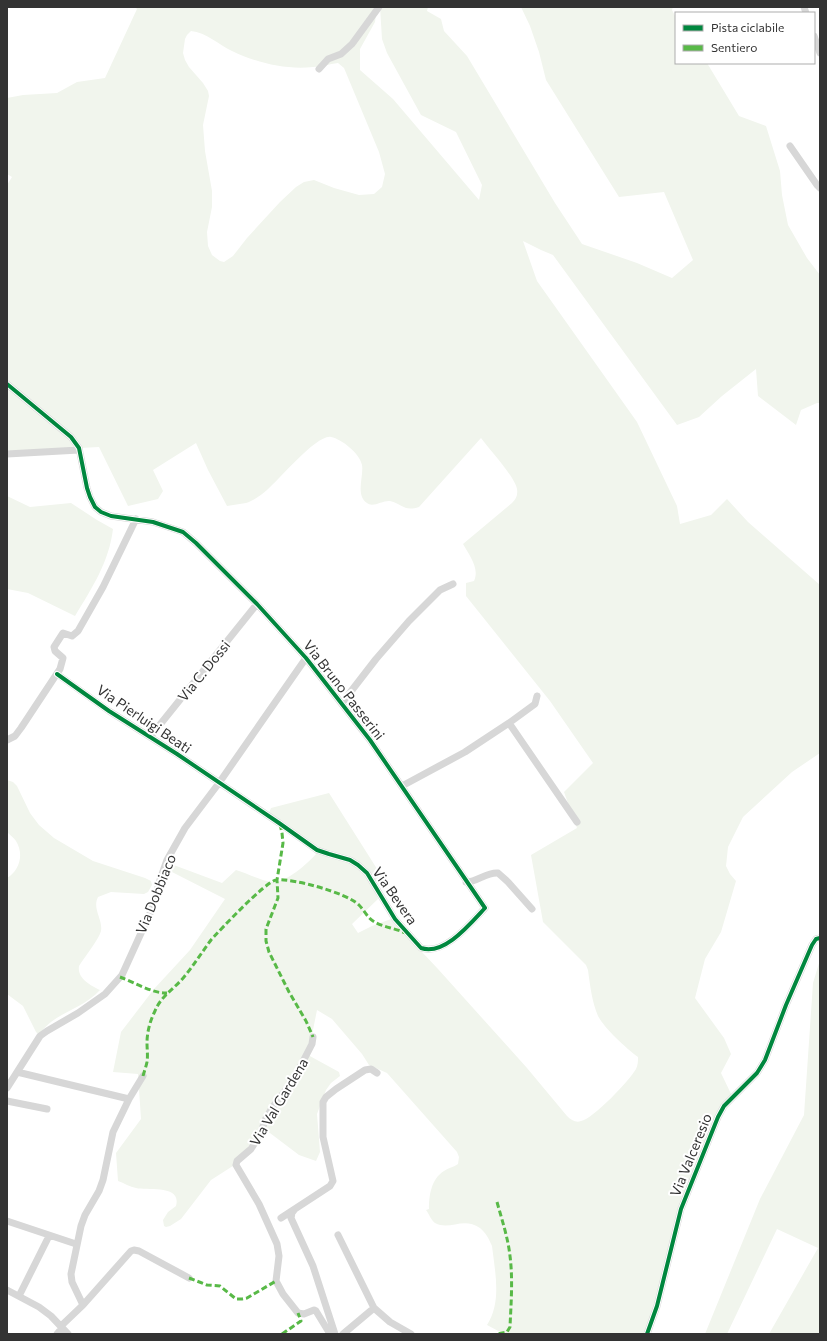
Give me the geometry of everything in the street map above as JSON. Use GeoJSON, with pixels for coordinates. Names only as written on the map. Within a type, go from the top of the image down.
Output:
{"type":"FeatureCollection","features":[{"type":"Feature","properties":{"kind":"street"},"geometry":{"type":"LineString","coordinates":[[319,69],[328,59],[341,54],[352,44],[379,7]]}},
{"type":"Feature","properties":{"kind":"street"},"geometry":{"type":"LineString","coordinates":[[815,39],[820,53]]}},
{"type":"Feature","properties":{"kind":"street"},"geometry":{"type":"LineString","coordinates":[[790,146],[820,188]]}},
{"type":"Feature","properties":{"kind":"street","name":"Via Bruno Passerini"},"geometry":{"type":"LineString","coordinates":[[7,384],[71,437],[80,450],[90,497],[95,506],[101,512],[111,516],[136,519],[166,526],[183,532],[257,604],[306,658],[370,740],[485,908]]}},
{"type":"Feature","properties":{"kind":"street"},"geometry":{"type":"LineString","coordinates":[[7,454],[80,450]]}},
{"type":"Feature","properties":{"kind":"street"},"geometry":{"type":"LineString","coordinates":[[7,740],[15,736],[21,728],[60,669],[63,658],[54,648],[63,633],[72,636],[78,631],[103,587],[136,519]]}},
{"type":"Feature","properties":{"kind":"street"},"geometry":{"type":"LineString","coordinates":[[342,703],[376,659],[409,621],[440,590],[454,584]]}},
{"type":"Feature","properties":{"kind":"street","name":"Via C. Dossi"},"geometry":{"type":"LineString","coordinates":[[150,737],[257,604]]}},
{"type":"Feature","properties":{"kind":"street","name":"Via Dobbiaco"},"geometry":{"type":"LineString","coordinates":[[7,1088],[40,1036],[78,1013],[105,994],[122,975],[152,909],[167,860],[185,828],[219,783],[306,658]]}},
{"type":"Feature","properties":{"kind":"street","name":"Via Pierluigi Beati"},"geometry":{"type":"LineString","coordinates":[[56,674],[219,783]]}},
{"type":"Feature","properties":{"kind":"street"},"geometry":{"type":"LineString","coordinates":[[402,786],[465,752],[509,723],[535,704],[537,696]]}},
{"type":"Feature","properties":{"kind":"street"},"geometry":{"type":"LineString","coordinates":[[509,723],[577,822]]}},
{"type":"Feature","properties":{"kind":"street","name":"Via Bevera"},"geometry":{"type":"LineString","coordinates":[[219,783],[317,850],[350,860],[358,865],[367,873],[395,919],[421,948],[426,950],[444,946],[465,929],[485,908]]}},
{"type":"Feature","properties":{"kind":"street"},"geometry":{"type":"LineString","coordinates":[[466,882],[474,882],[489,874],[498,874],[508,882],[532,909]]}},
{"type":"Feature","properties":{"kind":"street","name":"Via Valceresio"},"geometry":{"type":"LineString","coordinates":[[647,1334],[657,1306],[681,1209],[718,1117],[724,1106],[757,1073],[765,1060],[786,1004],[812,946],[816,940],[820,938]]}},
{"type":"Feature","properties":{"kind":"street","name":"Via Val Gardena"},"geometry":{"type":"LineString","coordinates":[[313,1037],[312,1044],[297,1073],[272,1108],[265,1120],[261,1133],[251,1149],[237,1161],[236,1165],[259,1204],[277,1244],[279,1256],[276,1281],[283,1294],[298,1313],[304,1314],[314,1310],[316,1311],[330,1334]]}},
{"type":"Feature","properties":{"kind":"street"},"geometry":{"type":"LineString","coordinates":[[281,1218],[330,1186],[333,1181],[323,1137],[323,1102],[326,1097],[365,1070],[371,1069],[377,1073]]}},
{"type":"Feature","properties":{"kind":"street"},"geometry":{"type":"LineString","coordinates":[[17,1072],[128,1099]]}},
{"type":"Feature","properties":{"kind":"street"},"geometry":{"type":"LineString","coordinates":[[83,1305],[72,1282],[76,1244],[85,1215],[99,1191],[103,1180],[113,1132],[128,1099],[143,1076]]}},
{"type":"Feature","properties":{"kind":"street"},"geometry":{"type":"LineString","coordinates":[[7,1101],[48,1108]]}},
{"type":"Feature","properties":{"kind":"street"},"geometry":{"type":"LineString","coordinates":[[295,1209],[291,1218],[313,1266],[335,1334]]}},
{"type":"Feature","properties":{"kind":"street"},"geometry":{"type":"LineString","coordinates":[[7,1221],[76,1244]]}},
{"type":"Feature","properties":{"kind":"street"},"geometry":{"type":"LineString","coordinates":[[338,1235],[374,1308],[390,1322],[411,1334]]}},
{"type":"Feature","properties":{"kind":"street"},"geometry":{"type":"LineString","coordinates":[[19,1296],[49,1236]]}},
{"type":"Feature","properties":{"kind":"street"},"geometry":{"type":"LineString","coordinates":[[57,1334],[131,1251],[139,1251],[189,1278]]}},
{"type":"Feature","properties":{"kind":"street"},"geometry":{"type":"LineString","coordinates":[[7,1290],[39,1307],[68,1334]]}},
{"type":"Feature","properties":{"kind":"street"},"geometry":{"type":"LineString","coordinates":[[343,1334],[374,1308]]}},
{"type":"Feature","properties":{"kind":"shaded area"},"geometry":{"type":"Polygon","coordinates":[[[135,7],[377,7],[375,22],[360,49],[360,70],[393,99],[479,200],[482,185],[456,132],[421,115],[387,53],[382,39],[380,7],[428,7],[427,11],[441,19],[444,31],[467,56],[555,203],[582,244],[637,263],[672,278],[693,260],[664,192],[619,197],[546,80],[539,52],[530,26],[521,7],[673,7],[672,10],[675,16],[675,64],[708,64],[739,116],[766,126],[780,171],[782,195],[788,225],[807,258],[820,275],[820,403],[801,410],[796,425],[758,396],[756,369],[722,396],[699,417],[677,425],[553,255],[523,241],[537,281],[637,422],[677,506],[680,524],[711,515],[727,499],[748,522],[820,585],[820,753],[792,772],[743,817],[728,847],[726,866],[736,881],[721,932],[705,959],[695,998],[724,1038],[731,1054],[721,1073],[733,1098],[724,1106],[678,1226],[648,1334],[504,1334],[487,1325],[495,1307],[496,1276],[492,1246],[486,1234],[480,1228],[468,1223],[441,1225],[435,1223],[426,1210],[429,1209],[430,1193],[436,1178],[444,1171],[458,1164],[459,1157],[457,1152],[387,1073],[369,1065],[362,1054],[332,1019],[317,1010],[308,1055],[339,1072],[340,1076],[331,1083],[326,1090],[317,1114],[320,1152],[316,1161],[299,1155],[262,1127],[236,1164],[211,1180],[181,1219],[166,1227],[164,1226],[163,1220],[168,1212],[176,1206],[174,1194],[169,1191],[141,1189],[118,1181],[116,1153],[141,1119],[138,1074],[113,1072],[121,1032],[154,989],[190,950],[225,899],[170,871],[171,864],[222,883],[236,870],[259,879],[272,882],[284,879],[302,868],[316,854],[270,817],[269,813],[271,808],[329,793],[379,872],[376,888],[378,899],[352,924],[358,933],[391,919],[438,969],[572,1120],[579,1122],[587,1119],[602,1107],[619,1090],[637,1068],[638,1057],[622,1044],[598,1016],[586,965],[543,922],[531,855],[577,828],[564,792],[593,763],[550,701],[466,596],[466,583],[474,581],[476,571],[475,566],[463,544],[512,503],[516,498],[517,493],[517,489],[512,478],[481,438],[419,507],[410,509],[390,501],[372,505],[363,500],[361,495],[361,461],[350,448],[331,437],[325,438],[308,450],[273,485],[257,498],[246,503],[227,506],[196,443],[153,470],[163,491],[158,499],[128,506],[99,447],[7,452],[7,185],[12,177],[7,174],[7,98],[23,95],[57,93],[77,82],[105,78],[137,9],[135,7]],[[191,31],[187,35],[183,53],[189,67],[203,83],[209,96],[203,125],[205,151],[212,191],[212,207],[207,232],[208,246],[212,255],[224,262],[233,256],[247,238],[280,202],[296,187],[304,182],[314,180],[334,188],[359,195],[374,194],[382,187],[385,174],[379,152],[344,68],[338,63],[319,67],[303,68],[272,65],[251,59],[232,51],[202,34],[191,31]]]}},
{"type":"Feature","properties":{"kind":"shaded area"},"geometry":{"type":"Polygon","coordinates":[[[7,496],[30,507],[71,503],[113,529],[104,564],[75,616],[28,593],[7,589],[7,496]]]}},
{"type":"Feature","properties":{"kind":"shaded area"},"geometry":{"type":"Polygon","coordinates":[[[7,780],[13,782],[17,786],[30,813],[39,825],[54,838],[93,861],[145,878],[151,881],[152,885],[148,892],[144,894],[111,892],[98,897],[96,906],[101,922],[101,931],[79,966],[79,970],[85,981],[100,990],[93,997],[52,1021],[39,1035],[23,1006],[7,994],[7,878],[18,866],[20,851],[16,841],[7,832],[7,780]]]}},
{"type":"Feature","properties":{"kind":"shaded area"},"geometry":{"type":"Polygon","coordinates":[[[820,960],[820,1334],[769,1334],[818,1248],[777,1229],[727,1334],[705,1334],[760,1199],[804,1115],[813,983],[820,960]]]}},
{"type":"Feature","properties":{"kind":"marked path"},"geometry":{"type":"LineString","coordinates":[[280,824],[283,843],[277,880],[278,898],[266,929],[266,941],[269,952],[313,1037]]}},
{"type":"Feature","properties":{"kind":"marked path"},"geometry":{"type":"LineString","coordinates":[[143,1076],[147,1060],[148,1031],[161,1001],[184,977],[211,940],[243,907],[270,883],[276,880],[294,881],[332,891],[353,900],[371,919],[377,923],[405,933]]}},
{"type":"Feature","properties":{"kind":"marked path"},"geometry":{"type":"LineString","coordinates":[[120,977],[150,990],[167,993]]}},
{"type":"Feature","properties":{"kind":"marked path"},"geometry":{"type":"LineString","coordinates":[[497,1202],[509,1249],[512,1283],[510,1327],[507,1332],[497,1334]]}},
{"type":"Feature","properties":{"kind":"marked path"},"geometry":{"type":"LineString","coordinates":[[189,1278],[207,1285],[220,1286],[236,1299],[247,1298],[276,1281]]}},
{"type":"Feature","properties":{"kind":"marked path"},"geometry":{"type":"LineString","coordinates":[[282,1334],[301,1321],[298,1313]]}},
{"type":"Feature","properties":{"kind":"cycle path"},"geometry":{"type":"LineString","coordinates":[[7,384],[71,437],[79,448],[87,488],[95,507],[101,512],[111,516],[153,522],[183,532],[257,604],[306,658],[370,740],[485,908],[464,930],[447,943],[430,949],[421,948],[395,919],[367,873],[358,865],[350,860],[317,850],[177,754],[109,711],[57,674]]}},
{"type":"Feature","properties":{"kind":"cycle path"},"geometry":{"type":"LineString","coordinates":[[647,1334],[657,1306],[681,1209],[718,1117],[724,1106],[757,1073],[765,1060],[786,1005],[812,945],[816,939],[820,938]]}}]}
